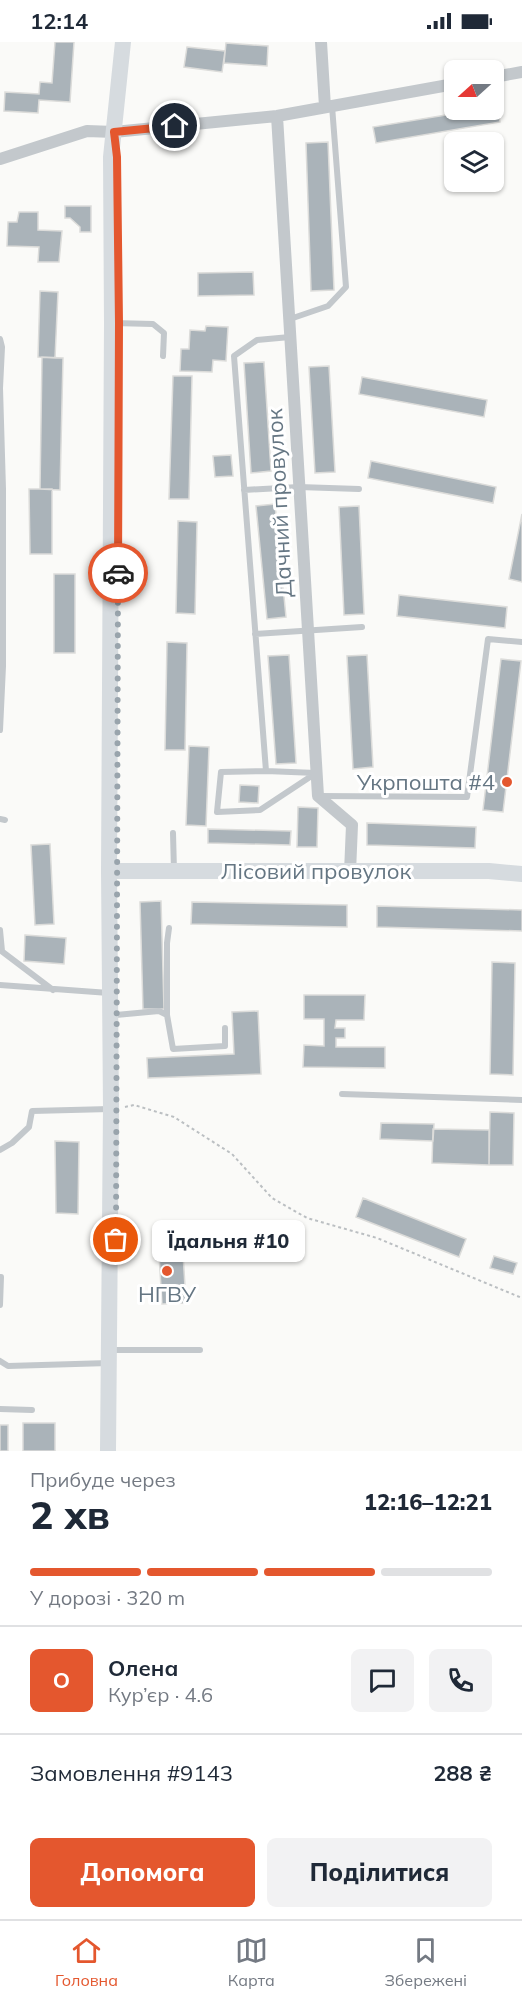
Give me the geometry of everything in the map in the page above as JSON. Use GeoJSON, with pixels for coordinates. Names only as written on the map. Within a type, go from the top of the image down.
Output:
{"type":"FeatureCollection","features":[{"type":"Feature","properties":{"kind":"main road"},"geometry":{"type":"LineString","coordinates":[[114,1109],[110,993],[116,323],[111,157],[123,42]]}},
{"type":"Feature","properties":{"kind":"main road"},"geometry":{"type":"LineString","coordinates":[[108,1451],[112,1356],[116,1015],[112,871]]}},
{"type":"Feature","properties":{"kind":"main road","name":"Лісовий провулок"},"geometry":{"type":"LineString","coordinates":[[112,871],[489,871],[522,874]]}},
{"type":"Feature","properties":{"kind":"main road"},"geometry":{"type":"LineString","coordinates":[[112,1356],[115,1451]]}},
{"type":"Feature","properties":{"kind":"street"},"geometry":{"type":"LineString","coordinates":[[321,42],[329,106]]}},
{"type":"Feature","properties":{"kind":"street"},"geometry":{"type":"LineString","coordinates":[[504,75],[522,72]]}},
{"type":"Feature","properties":{"kind":"street"},"geometry":{"type":"LineString","coordinates":[[0,159],[87,131],[114,132],[278,116],[444,86]]}},
{"type":"Feature","properties":{"kind":"street","name":"Дачний провулок"},"geometry":{"type":"LineString","coordinates":[[278,116],[318,796]]}},
{"type":"Feature","properties":{"kind":"street"},"geometry":{"type":"LineString","coordinates":[[318,796],[352,825],[350,872]]}},
{"type":"Feature","properties":{"kind":"lane"},"geometry":{"type":"LineString","coordinates":[[289,320],[328,306],[346,287],[329,106]]}},
{"type":"Feature","properties":{"kind":"lane"},"geometry":{"type":"LineString","coordinates":[[116,323],[153,324],[164,333],[163,356]]}},
{"type":"Feature","properties":{"kind":"lane"},"geometry":{"type":"LineString","coordinates":[[266,771],[234,356],[257,340],[290,337]]}},
{"type":"Feature","properties":{"kind":"lane"},"geometry":{"type":"LineString","coordinates":[[0,339],[2,347],[0,388],[3,666],[0,730]]}},
{"type":"Feature","properties":{"kind":"lane"},"geometry":{"type":"LineString","coordinates":[[244,490],[299,487],[359,489]]}},
{"type":"Feature","properties":{"kind":"lane"},"geometry":{"type":"LineString","coordinates":[[255,634],[363,627]]}},
{"type":"Feature","properties":{"kind":"lane"},"geometry":{"type":"LineString","coordinates":[[318,796],[467,797],[488,639],[522,642]]}},
{"type":"Feature","properties":{"kind":"lane"},"geometry":{"type":"LineString","coordinates":[[221,772],[316,773],[260,810],[217,812],[221,772]]}},
{"type":"Feature","properties":{"kind":"lane"},"geometry":{"type":"LineString","coordinates":[[173,833],[174,871]]}},
{"type":"Feature","properties":{"kind":"lane"},"geometry":{"type":"LineString","coordinates":[[170,928],[167,943],[167,1015],[173,1049],[225,1046],[225,1028]]}},
{"type":"Feature","properties":{"kind":"lane"},"geometry":{"type":"LineString","coordinates":[[0,930],[1,951],[53,990]]}},
{"type":"Feature","properties":{"kind":"lane"},"geometry":{"type":"LineString","coordinates":[[0,985],[110,993]]}},
{"type":"Feature","properties":{"kind":"lane"},"geometry":{"type":"LineString","coordinates":[[116,1015],[159,1011],[167,1015]]}},
{"type":"Feature","properties":{"kind":"lane"},"geometry":{"type":"LineString","coordinates":[[342,1095],[522,1100]]}},
{"type":"Feature","properties":{"kind":"lane"},"geometry":{"type":"LineString","coordinates":[[0,1150],[12,1143],[29,1127],[32,1111],[114,1109]]}},
{"type":"Feature","properties":{"kind":"lane"},"geometry":{"type":"LineString","coordinates":[[0,1305],[1,1277]]}},
{"type":"Feature","properties":{"kind":"lane"},"geometry":{"type":"LineString","coordinates":[[0,1361],[8,1366],[200,1350]]}},
{"type":"Feature","properties":{"kind":"lane"},"geometry":{"type":"LineString","coordinates":[[0,1409],[32,1410]]}},
{"type":"Feature","properties":{"kind":"path"},"geometry":{"type":"LineString","coordinates":[[114,1109],[134,1105],[174,1117],[232,1154],[272,1198],[307,1218],[377,1238],[522,1298]]}},
{"type":"Feature","properties":{"kind":"building"},"geometry":{"type":"Polygon","coordinates":[[[55,42],[74,42],[70,102],[39,100],[38,113],[4,111],[5,92],[39,94],[40,82],[52,83],[55,42]]]}},
{"type":"Feature","properties":{"kind":"building"},"geometry":{"type":"Polygon","coordinates":[[[226,43],[268,46],[267,66],[224,63],[226,43]]]}},
{"type":"Feature","properties":{"kind":"building"},"geometry":{"type":"Polygon","coordinates":[[[187,47],[225,51],[222,72],[184,67],[187,47]]]}},
{"type":"Feature","properties":{"kind":"building"},"geometry":{"type":"Polygon","coordinates":[[[444,115],[444,120],[500,120],[500,122],[376,143],[373,127],[444,115]]]}},
{"type":"Feature","properties":{"kind":"building"},"geometry":{"type":"Polygon","coordinates":[[[328,142],[334,290],[311,291],[306,143],[328,142]]]}},
{"type":"Feature","properties":{"kind":"building"},"geometry":{"type":"Polygon","coordinates":[[[65,206],[91,206],[91,232],[80,232],[80,227],[70,218],[65,218],[65,206]]]}},
{"type":"Feature","properties":{"kind":"building"},"geometry":{"type":"Polygon","coordinates":[[[19,212],[38,212],[38,230],[62,231],[59,262],[38,262],[39,247],[7,246],[8,222],[17,222],[19,212]]]}},
{"type":"Feature","properties":{"kind":"building"},"geometry":{"type":"Polygon","coordinates":[[[253,272],[254,295],[198,296],[198,273],[253,272]]]}},
{"type":"Feature","properties":{"kind":"building"},"geometry":{"type":"Polygon","coordinates":[[[40,291],[58,292],[55,358],[38,357],[40,291]]]}},
{"type":"Feature","properties":{"kind":"building"},"geometry":{"type":"Polygon","coordinates":[[[206,326],[228,327],[226,361],[213,360],[212,372],[180,371],[181,349],[189,349],[190,330],[205,331],[206,326]]]}},
{"type":"Feature","properties":{"kind":"building"},"geometry":{"type":"Polygon","coordinates":[[[42,357],[63,358],[60,490],[40,489],[42,357]]]}},
{"type":"Feature","properties":{"kind":"building"},"geometry":{"type":"Polygon","coordinates":[[[264,362],[271,471],[251,473],[244,363],[264,362]]]}},
{"type":"Feature","properties":{"kind":"building"},"geometry":{"type":"Polygon","coordinates":[[[329,366],[335,472],[315,473],[309,367],[329,366]]]}},
{"type":"Feature","properties":{"kind":"building"},"geometry":{"type":"Polygon","coordinates":[[[173,376],[192,376],[189,499],[169,499],[173,376]]]}},
{"type":"Feature","properties":{"kind":"building"},"geometry":{"type":"Polygon","coordinates":[[[362,377],[487,400],[484,417],[359,394],[362,377]]]}},
{"type":"Feature","properties":{"kind":"building"},"geometry":{"type":"Polygon","coordinates":[[[231,455],[233,476],[215,477],[213,456],[231,455]]]}},
{"type":"Feature","properties":{"kind":"building"},"geometry":{"type":"Polygon","coordinates":[[[371,461],[496,487],[493,503],[368,478],[371,461]]]}},
{"type":"Feature","properties":{"kind":"building"},"geometry":{"type":"Polygon","coordinates":[[[29,489],[52,489],[52,554],[30,554],[29,489]]]}},
{"type":"Feature","properties":{"kind":"building"},"geometry":{"type":"Polygon","coordinates":[[[275,504],[286,617],[267,619],[256,506],[275,504]]]}},
{"type":"Feature","properties":{"kind":"building"},"geometry":{"type":"Polygon","coordinates":[[[359,506],[364,614],[344,615],[339,507],[359,506]]]}},
{"type":"Feature","properties":{"kind":"building"},"geometry":{"type":"Polygon","coordinates":[[[522,514],[522,582],[509,579],[522,514]]]}},
{"type":"Feature","properties":{"kind":"building"},"geometry":{"type":"Polygon","coordinates":[[[178,521],[197,522],[195,614],[176,613],[178,521]]]}},
{"type":"Feature","properties":{"kind":"building"},"geometry":{"type":"Polygon","coordinates":[[[54,574],[75,574],[75,653],[54,653],[54,574]]]}},
{"type":"Feature","properties":{"kind":"building"},"geometry":{"type":"Polygon","coordinates":[[[399,595],[507,607],[505,628],[397,616],[399,595]]]}},
{"type":"Feature","properties":{"kind":"building"},"geometry":{"type":"Polygon","coordinates":[[[167,642],[187,643],[185,750],[165,750],[167,642]]]}},
{"type":"Feature","properties":{"kind":"building"},"geometry":{"type":"Polygon","coordinates":[[[289,655],[296,763],[276,764],[268,656],[289,655]]]}},
{"type":"Feature","properties":{"kind":"building"},"geometry":{"type":"Polygon","coordinates":[[[367,655],[373,767],[353,769],[347,656],[367,655]]]}},
{"type":"Feature","properties":{"kind":"building"},"geometry":{"type":"Polygon","coordinates":[[[501,659],[521,661],[503,812],[483,810],[501,659]]]}},
{"type":"Feature","properties":{"kind":"building"},"geometry":{"type":"Polygon","coordinates":[[[189,746],[209,747],[206,826],[186,825],[189,746]]]}},
{"type":"Feature","properties":{"kind":"building"},"geometry":{"type":"Polygon","coordinates":[[[240,785],[259,786],[258,803],[239,802],[240,785]]]}},
{"type":"Feature","properties":{"kind":"building"},"geometry":{"type":"Polygon","coordinates":[[[298,807],[318,808],[317,847],[297,847],[298,807]]]}},
{"type":"Feature","properties":{"kind":"building"},"geometry":{"type":"Polygon","coordinates":[[[367,823],[476,827],[475,848],[367,845],[367,823]]]}},
{"type":"Feature","properties":{"kind":"building"},"geometry":{"type":"Polygon","coordinates":[[[208,829],[291,831],[290,845],[208,843],[208,829]]]}},
{"type":"Feature","properties":{"kind":"building"},"geometry":{"type":"Polygon","coordinates":[[[50,844],[54,924],[35,925],[31,845],[50,844]]]}},
{"type":"Feature","properties":{"kind":"building"},"geometry":{"type":"Polygon","coordinates":[[[161,901],[164,1009],[143,1009],[140,902],[161,901]]]}},
{"type":"Feature","properties":{"kind":"building"},"geometry":{"type":"Polygon","coordinates":[[[192,902],[347,905],[347,927],[191,924],[192,902]]]}},
{"type":"Feature","properties":{"kind":"building"},"geometry":{"type":"Polygon","coordinates":[[[377,906],[522,910],[522,931],[377,927],[377,906]]]}},
{"type":"Feature","properties":{"kind":"building"},"geometry":{"type":"Polygon","coordinates":[[[25,935],[66,938],[64,964],[24,961],[25,935]]]}},
{"type":"Feature","properties":{"kind":"building"},"geometry":{"type":"Polygon","coordinates":[[[492,962],[515,963],[513,1075],[490,1074],[492,962]]]}},
{"type":"Feature","properties":{"kind":"building"},"geometry":{"type":"Polygon","coordinates":[[[304,995],[365,995],[364,1020],[336,1020],[335,1028],[345,1028],[345,1038],[336,1038],[336,1047],[385,1047],[385,1068],[303,1067],[304,1045],[324,1046],[324,1019],[304,1019],[304,995]]]}},
{"type":"Feature","properties":{"kind":"building"},"geometry":{"type":"Polygon","coordinates":[[[258,1011],[261,1074],[148,1078],[147,1058],[234,1054],[232,1012],[258,1011]]]}},
{"type":"Feature","properties":{"kind":"building"},"geometry":{"type":"Polygon","coordinates":[[[490,1112],[514,1113],[513,1165],[489,1165],[490,1112]]]}},
{"type":"Feature","properties":{"kind":"building"},"geometry":{"type":"Polygon","coordinates":[[[381,1123],[434,1124],[433,1141],[380,1139],[381,1123]]]}},
{"type":"Feature","properties":{"kind":"building"},"geometry":{"type":"Polygon","coordinates":[[[433,1129],[489,1130],[489,1165],[432,1163],[433,1129]]]}},
{"type":"Feature","properties":{"kind":"building"},"geometry":{"type":"Polygon","coordinates":[[[55,1141],[79,1142],[78,1214],[56,1213],[55,1141]]]}},
{"type":"Feature","properties":{"kind":"building"},"geometry":{"type":"Polygon","coordinates":[[[363,1198],[466,1239],[459,1257],[356,1217],[363,1198]]]}},
{"type":"Feature","properties":{"kind":"building"},"geometry":{"type":"Polygon","coordinates":[[[182,1237],[186,1303],[162,1304],[158,1238],[182,1237]]]}},
{"type":"Feature","properties":{"kind":"building"},"geometry":{"type":"Polygon","coordinates":[[[494,1256],[517,1263],[513,1274],[490,1268],[494,1256]]]}},
{"type":"Feature","properties":{"kind":"building"},"geometry":{"type":"Polygon","coordinates":[[[23,1423],[55,1423],[55,1451],[23,1451],[23,1423]]]}},
{"type":"Feature","properties":{"kind":"building"},"geometry":{"type":"Polygon","coordinates":[[[0,1425],[8,1425],[8,1451],[0,1451],[0,1425]]]}},
{"type":"Feature","properties":{"kind":"way so far"},"geometry":{"type":"LineString","coordinates":[[116,1240],[118,573]]}},
{"type":"Feature","properties":{"kind":"place","name":"Укрпошта #4"},"geometry":{"type":"Point","coordinates":[507,782]}},
{"type":"Feature","properties":{"kind":"place","name":"Їдальня #10"},"geometry":{"type":"Point","coordinates":[116,1240]}},
{"type":"Feature","properties":{"kind":"place","name":"НГВУ"},"geometry":{"type":"Point","coordinates":[167,1271]}},
{"type":"Feature","properties":{"kind":"route"},"geometry":{"type":"LineString","coordinates":[[118,573],[119,323],[117,157],[114,132],[175,126]]}}]}
